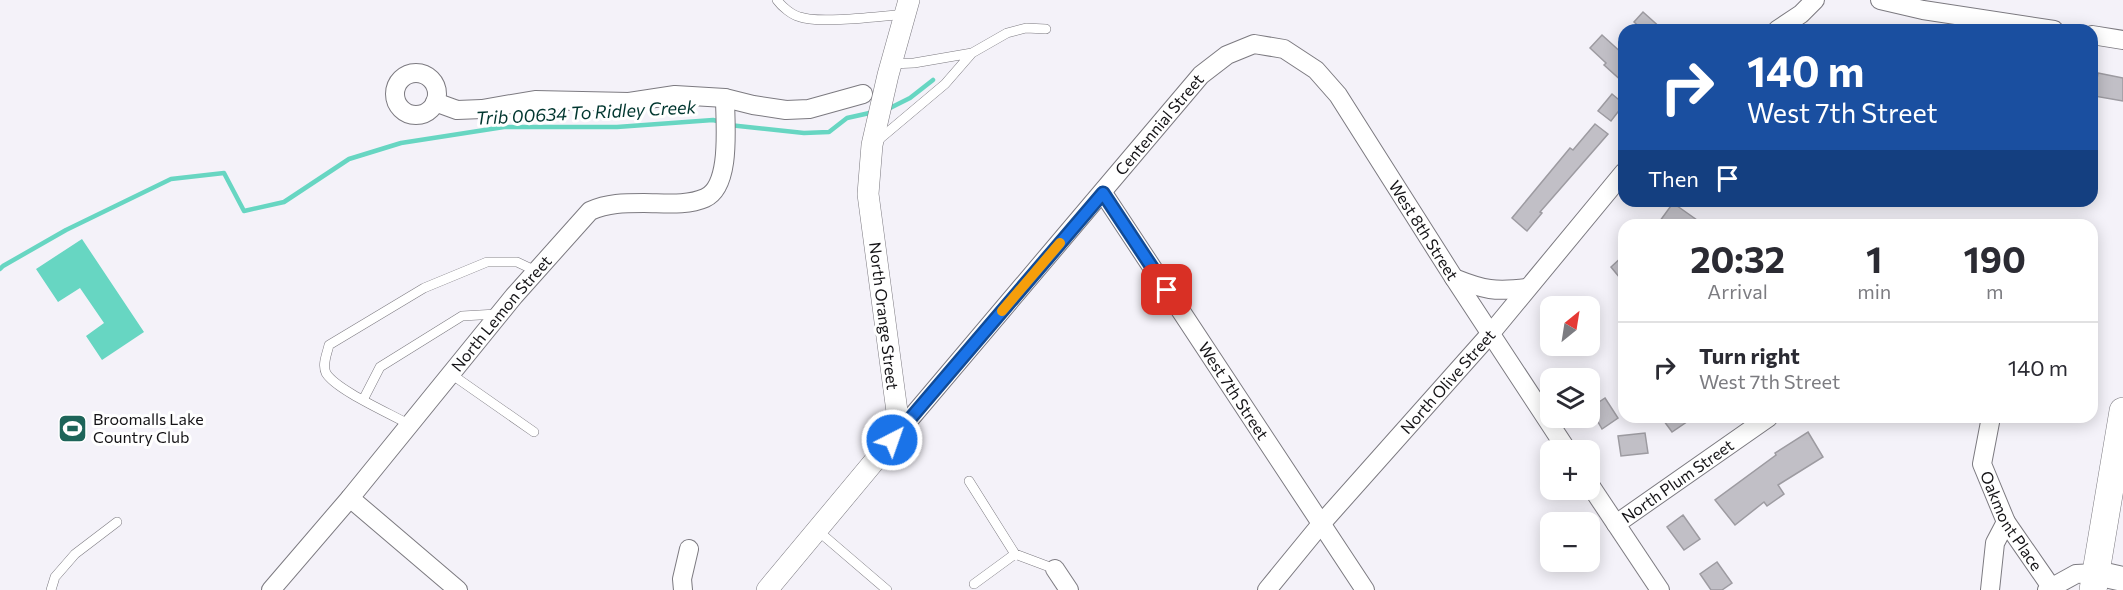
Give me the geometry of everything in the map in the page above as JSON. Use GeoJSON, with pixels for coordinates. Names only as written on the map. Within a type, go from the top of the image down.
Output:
{"type":"FeatureCollection","features":[{"type":"Feature","properties":{"kind":"main road"},"geometry":{"type":"LineString","coordinates":[[2123,411],[2095,581],[2123,579]]}},
{"type":"Feature","properties":{"kind":"street"},"geometry":{"type":"LineString","coordinates":[[1786,24],[1801,14],[1815,0]]}},
{"type":"Feature","properties":{"kind":"street"},"geometry":{"type":"LineString","coordinates":[[1880,0],[1923,10],[2015,24]]}},
{"type":"Feature","properties":{"kind":"street","name":"North Orange Street"},"geometry":{"type":"LineString","coordinates":[[892,440],[898,420],[868,194],[872,146],[891,63],[907,7]]}},
{"type":"Feature","properties":{"kind":"street"},"geometry":{"type":"LineString","coordinates":[[2098,36],[2123,40]]}},
{"type":"Feature","properties":{"kind":"street","name":"Centennial Street"},"geometry":{"type":"LineString","coordinates":[[892,440],[1201,75],[1227,55],[1254,44]]}},
{"type":"Feature","properties":{"kind":"street","name":"West 8th Street"},"geometry":{"type":"LineString","coordinates":[[1254,44],[1284,49],[1316,70],[1338,95],[1561,440]]}},
{"type":"Feature","properties":{"kind":"street"},"geometry":{"type":"LineString","coordinates":[[435,102],[457,110],[482,109],[536,100],[629,102],[675,95],[725,106],[753,105],[786,110],[809,109],[863,94]]}},
{"type":"Feature","properties":{"kind":"street","name":"North Lemon Street"},"geometry":{"type":"LineString","coordinates":[[271,590],[350,498],[536,271],[590,211],[605,204],[685,203],[706,198],[717,186],[723,171],[726,141],[725,106]]}},
{"type":"Feature","properties":{"kind":"street","name":"North Olive Street"},"geometry":{"type":"LineString","coordinates":[[1267,590],[1322,524],[1491,333],[1618,179]]}},
{"type":"Feature","properties":{"kind":"street","name":"West 7th Street"},"geometry":{"type":"LineString","coordinates":[[1103,193],[1365,590]]}},
{"type":"Feature","properties":{"kind":"street"},"geometry":{"type":"LineString","coordinates":[[1454,278],[1494,291],[1527,288]]}},
{"type":"Feature","properties":{"kind":"street","name":"North Plum Street"},"geometry":{"type":"LineString","coordinates":[[1616,524],[1760,423]]}},
{"type":"Feature","properties":{"kind":"street","name":"Oakmont Place"},"geometry":{"type":"LineString","coordinates":[[1990,423],[1982,464],[2006,522],[2049,588]]}},
{"type":"Feature","properties":{"kind":"street"},"geometry":{"type":"LineString","coordinates":[[767,590],[892,440]]}},
{"type":"Feature","properties":{"kind":"street"},"geometry":{"type":"LineString","coordinates":[[350,498],[458,590]]}},
{"type":"Feature","properties":{"kind":"street"},"geometry":{"type":"LineString","coordinates":[[1600,500],[1660,590]]}},
{"type":"Feature","properties":{"kind":"street"},"geometry":{"type":"LineString","coordinates":[[1990,590],[1995,543],[2006,522]]}},
{"type":"Feature","properties":{"kind":"street"},"geometry":{"type":"LineString","coordinates":[[683,590],[682,579],[689,549]]}},
{"type":"Feature","properties":{"kind":"street"},"geometry":{"type":"LineString","coordinates":[[1055,568],[1069,590]]}},
{"type":"Feature","properties":{"kind":"street"},"geometry":{"type":"LineString","coordinates":[[2049,588],[2076,574],[2095,581]]}},
{"type":"Feature","properties":{"kind":"lane"},"geometry":{"type":"LineString","coordinates":[[777,0],[799,17],[814,20],[907,7]]}},
{"type":"Feature","properties":{"kind":"lane"},"geometry":{"type":"LineString","coordinates":[[872,146],[945,84],[972,53],[1007,33],[1026,28],[1046,29]]}},
{"type":"Feature","properties":{"kind":"lane"},"geometry":{"type":"LineString","coordinates":[[891,63],[914,63],[972,53]]}},
{"type":"Feature","properties":{"kind":"lane"},"geometry":{"type":"LineString","coordinates":[[410,425],[339,387],[326,373],[324,364],[329,345],[424,288],[487,262],[517,262],[536,271]]}},
{"type":"Feature","properties":{"kind":"lane"},"geometry":{"type":"LineString","coordinates":[[363,399],[380,366],[462,316],[500,314]]}},
{"type":"Feature","properties":{"kind":"lane"},"geometry":{"type":"LineString","coordinates":[[451,374],[534,432]]}},
{"type":"Feature","properties":{"kind":"lane"},"geometry":{"type":"LineString","coordinates":[[969,481],[1015,554],[1055,568]]}},
{"type":"Feature","properties":{"kind":"lane"},"geometry":{"type":"LineString","coordinates":[[51,590],[55,577],[75,554],[117,522]]}},
{"type":"Feature","properties":{"kind":"lane"},"geometry":{"type":"LineString","coordinates":[[817,530],[887,590]]}},
{"type":"Feature","properties":{"kind":"lane"},"geometry":{"type":"LineString","coordinates":[[974,584],[1015,554]]}},
{"type":"Feature","properties":{"kind":"shaded area"},"geometry":{"type":"Polygon","coordinates":[[[82,239],[144,332],[102,360],[86,336],[104,323],[80,288],[58,302],[36,269],[82,239]]]}},
{"type":"Feature","properties":{"kind":"building"},"geometry":{"type":"Polygon","coordinates":[[[1643,12],[1656,24],[1636,24],[1634,22],[1643,12]]]}},
{"type":"Feature","properties":{"kind":"building"},"geometry":{"type":"Polygon","coordinates":[[[1602,35],[1618,50],[1618,78],[1604,65],[1606,63],[1590,48],[1602,35]]]}},
{"type":"Feature","properties":{"kind":"building"},"geometry":{"type":"Polygon","coordinates":[[[2098,73],[2123,78],[2123,101],[2098,97],[2098,73]]]}},
{"type":"Feature","properties":{"kind":"building"},"geometry":{"type":"Polygon","coordinates":[[[1612,94],[1618,99],[1618,112],[1611,121],[1598,111],[1612,94]]]}},
{"type":"Feature","properties":{"kind":"building"},"geometry":{"type":"Polygon","coordinates":[[[1595,124],[1608,134],[1540,212],[1542,213],[1527,231],[1512,218],[1570,148],[1573,150],[1595,124]]]}},
{"type":"Feature","properties":{"kind":"building"},"geometry":{"type":"Polygon","coordinates":[[[1670,207],[1679,207],[1696,219],[1661,219],[1670,207]]]}},
{"type":"Feature","properties":{"kind":"building"},"geometry":{"type":"Polygon","coordinates":[[[1618,261],[1618,276],[1611,267],[1618,261]]]}},
{"type":"Feature","properties":{"kind":"building"},"geometry":{"type":"Polygon","coordinates":[[[1605,398],[1618,418],[1602,429],[1600,426],[1600,401],[1605,398]]]}},
{"type":"Feature","properties":{"kind":"building"},"geometry":{"type":"Polygon","coordinates":[[[1665,423],[1685,423],[1672,432],[1665,423]]]}},
{"type":"Feature","properties":{"kind":"building"},"geometry":{"type":"Polygon","coordinates":[[[1808,432],[1823,457],[1778,485],[1784,494],[1767,506],[1764,502],[1735,525],[1715,500],[1776,455],[1775,453],[1808,432]]]}},
{"type":"Feature","properties":{"kind":"building"},"geometry":{"type":"Polygon","coordinates":[[[1645,433],[1648,453],[1621,456],[1618,436],[1645,433]]]}},
{"type":"Feature","properties":{"kind":"building"},"geometry":{"type":"Polygon","coordinates":[[[1683,515],[1700,539],[1684,550],[1667,527],[1683,515]]]}},
{"type":"Feature","properties":{"kind":"building"},"geometry":{"type":"Polygon","coordinates":[[[1717,562],[1732,583],[1722,590],[1711,590],[1700,574],[1717,562]]]}},
{"type":"Feature","properties":{"kind":"waterway","name":"Trib 00634 To Ridley Creek"},"geometry":{"type":"LineString","coordinates":[[888,109],[910,98],[933,80]]}},
{"type":"Feature","properties":{"kind":"waterway","name":"Trib 00634 To Ridley Creek"},"geometry":{"type":"LineString","coordinates":[[729,125],[804,133],[829,132],[847,118],[874,112]]}},
{"type":"Feature","properties":{"kind":"waterway","name":"Trib 00634 To Ridley Creek"},"geometry":{"type":"LineString","coordinates":[[0,269],[66,230],[171,179],[224,173],[244,211],[284,202],[349,159],[401,143],[504,127],[617,127],[713,120],[721,122]]}},
{"type":"Feature","properties":{"kind":"slow traffic"},"geometry":{"type":"LineString","coordinates":[[1002,311],[1060,243]]}},
{"type":"Feature","properties":{"kind":"place","name":"Broomalls Lake Country Club"},"geometry":{"type":"Point","coordinates":[72,428]}},
{"type":"Feature","properties":{"kind":"route"},"geometry":{"type":"LineString","coordinates":[[892,440],[1103,193],[1167,290]]}}]}
